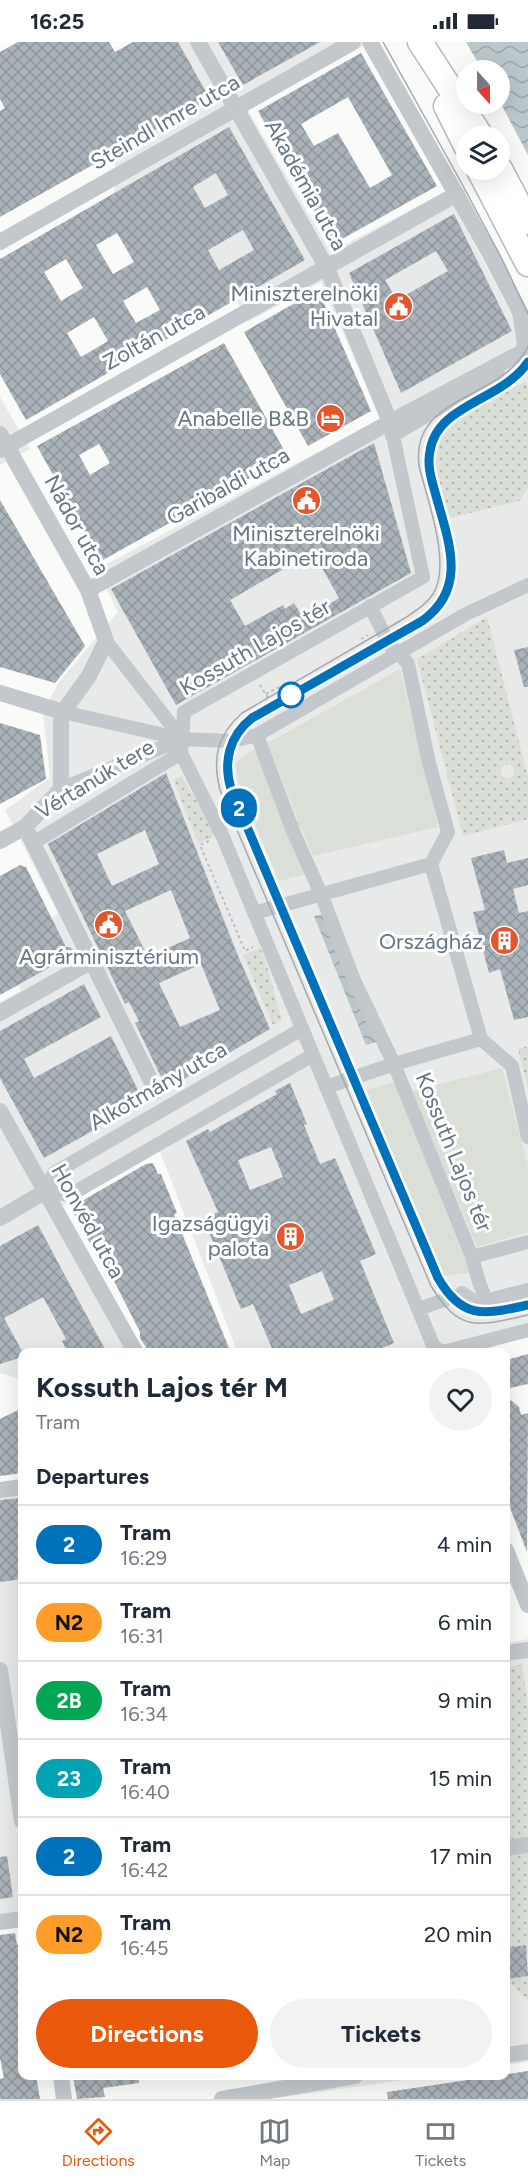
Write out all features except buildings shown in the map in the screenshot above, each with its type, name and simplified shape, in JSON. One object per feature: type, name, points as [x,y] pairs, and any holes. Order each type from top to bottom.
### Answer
[{"type":"main road","points":[[420,42],[474,126]]},
{"type":"main road","points":[[438,71],[443,100],[456,126]]},
{"type":"main road","points":[[484,180],[528,264]]},
{"type":"main road","points":[[506,180],[528,222]]},
{"type":"street","name":"Akadémia utca","points":[[198,42],[327,268],[391,429]]},
{"type":"street","name":"Steindl Imre utca","points":[[0,242],[353,42]]},
{"type":"street","points":[[370,42],[457,194],[520,312],[526,352],[391,429]]},
{"type":"street","name":"Zoltán utca","points":[[2,444],[327,268],[457,194]]},
{"type":"street","name":"Garibaldi utca","points":[[88,590],[391,429]]},
{"type":"street","name":"Kossuth Lajos tér","points":[[181,753],[184,712],[423,577],[391,429]]},
{"type":"street","name":"Nádor utca","points":[[2,444],[88,590],[106,641]]},
{"type":"street","points":[[182,738],[232,741],[257,735],[466,614],[528,585]]},
{"type":"street","points":[[254,912],[431,864],[448,832],[441,793],[408,664],[390,646],[370,606]]},
{"type":"street","points":[[0,693],[63,712],[89,676],[106,641]]},
{"type":"street","name":"Vértanúk tere","points":[[106,641],[182,738]]},
{"type":"street","name":"Vértanúk tere","points":[[61,789],[61,719],[63,712],[182,738]]},
{"type":"street","name":"Kossuth Lajos tér","points":[[257,735],[293,831],[321,894],[354,980],[394,1064],[472,1257],[486,1300]]},
{"type":"street","name":"Vértanúk tere","points":[[0,841],[25,826],[61,789],[182,738]]},
{"type":"street","points":[[181,753],[222,835],[435,1348]]},
{"type":"street","name":"Vértanúk tere","points":[[33,843],[181,753]]},
{"type":"street","points":[[25,826],[164,1109]]},
{"type":"street","points":[[431,864],[468,948],[481,1039],[512,1066],[528,1137]]},
{"type":"street","points":[[0,1013],[92,961]]},
{"type":"street","name":"Alkotmány utca","points":[[0,1218],[45,1191],[54,1173],[302,1029]]},
{"type":"street","name":"Kossuth Lajos tér","points":[[326,1087],[394,1064],[481,1039]]},
{"type":"street","points":[[45,1191],[70,1195],[313,1054]]},
{"type":"street","name":"Honvéd utca","points":[[0,1111],[133,1348]]},
{"type":"street","points":[[162,1142],[168,1156]]},
{"type":"street","name":"Kossuth Lajos tér","points":[[472,1257],[528,1242]]},
{"type":"street","points":[[419,1309],[459,1294],[477,1303],[528,1290]]},
{"type":"street","points":[[462,1348],[528,1330]]},
{"type":"street","points":[[0,1490],[18,1488]]},
{"type":"street","points":[[510,1560],[528,1605]]},
{"type":"street","points":[[510,1652],[528,1650]]},
{"type":"street","points":[[0,1670],[10,1723],[18,1788]]},
{"type":"street","points":[[510,1847],[528,1845]]},
{"type":"street","points":[[0,1922],[18,1920]]},
{"type":"street","points":[[510,2054],[528,2052]]},
{"type":"street","points":[[62,2080],[64,2099]]},
{"type":"street","points":[[222,2099],[332,2080]]},
{"type":"path","points":[[253,672],[281,720]]},
{"type":"path","points":[[266,694],[281,686]]},
{"type":"path","points":[[222,835],[200,845],[245,951]]},
{"type":"shaded area","points":[[168,42],[361,42],[363,46],[248,110],[331,252],[446,191],[521,331],[528,337],[528,1337],[488,1348],[236,1348],[159,1149],[59,1208],[127,1348],[18,1348],[18,1379],[0,1373],[0,1002],[21,991],[0,951],[0,945],[58,914],[5,810],[50,778],[43,712],[59,682],[118,612],[97,569],[380,419],[321,282],[248,322],[236,299],[153,262],[114,193],[115,153],[80,91]]},
{"type":"shaded area","points":[[526,382],[528,388],[528,488],[519,501],[450,518],[435,459],[437,445],[444,432],[468,411]]},
{"type":"shaded area","points":[[0,397],[30,449],[0,465]]},
{"type":"shaded area","points":[[487,617],[528,777],[528,819],[463,836],[417,659]],"holes":[[[509,764],[514,769],[514,775],[508,779],[502,776],[500,770]]]},
{"type":"shaded area","points":[[400,669],[438,827],[313,856],[301,827],[297,829],[294,822],[298,820],[268,743]]},
{"type":"shaded area","points":[[255,749],[306,874],[279,881],[241,791],[235,765]]},
{"type":"shaded area","points":[[182,777],[215,830],[213,837],[198,843],[173,779]]},
{"type":"shaded area","points":[[260,948],[282,1020],[273,1025],[243,955]]},
{"type":"shaded area","points":[[528,1046],[528,1088],[518,1049]]},
{"type":"shaded area","points":[[502,1068],[528,1165],[528,1232],[477,1247],[412,1091]]},
{"type":"shaded area","points":[[394,1082],[470,1273],[444,1276],[366,1090]]},
{"type":"shaded area","points":[[18,1493],[18,1924],[0,1927],[0,1496]]},
{"type":"shaded area","points":[[528,1639],[528,2062],[510,2064],[510,1642]]},
{"type":"shaded area","points":[[522,1665],[528,1708],[528,1957],[526,1945],[510,1947],[510,1666]]},
{"type":"shaded area","points":[[528,1976],[528,2000],[510,1983],[510,1978]]},
{"type":"shaded area","points":[[277,2080],[403,2080],[279,2098]]},
{"type":"water","points":[[466,42],[528,42],[528,155],[506,114],[510,114],[510,60],[476,60]]},
{"type":"water","points":[[324,914],[377,1042],[366,1045],[314,916]]},
{"type":"tram line","points":[[383,42],[502,259],[528,314]]},
{"type":"tram line","points":[[528,346],[516,364],[499,378],[443,411],[429,425],[420,442],[419,466],[439,549],[438,581],[430,598],[405,618],[242,713],[227,730],[217,757],[220,790],[431,1286],[452,1312],[472,1323],[496,1322],[528,1315]]},
{"type":"tram line","name":"2","points":[[528,362],[513,380],[449,418],[434,436],[429,455],[430,472],[450,550],[452,567],[449,585],[439,604],[422,621],[245,723],[230,746],[227,768],[231,789],[443,1287],[454,1300],[474,1312],[484,1314],[528,1305]]},
{"type":"tram line","points":[[517,376],[449,418],[433,438],[429,458],[430,471],[445,526],[451,560],[446,592],[437,607],[422,620],[252,718],[233,741],[228,769],[231,789],[438,1278],[447,1292],[466,1308],[488,1312],[528,1305]]},
{"type":"place","name":"Miniszterelnöki Hivatal","points":[[399,306]]},
{"type":"place","name":"Anabelle B&B","points":[[330,418]]},
{"type":"place","name":"Miniszterelnöki Kabinetiroda","points":[[306,501]]},
{"type":"place","name":"Agrárminisztérium","points":[[109,924]]},
{"type":"place","name":"Országház","points":[[504,941]]},
{"type":"place","name":"Igazságügyi palota","points":[[290,1236]]}]
